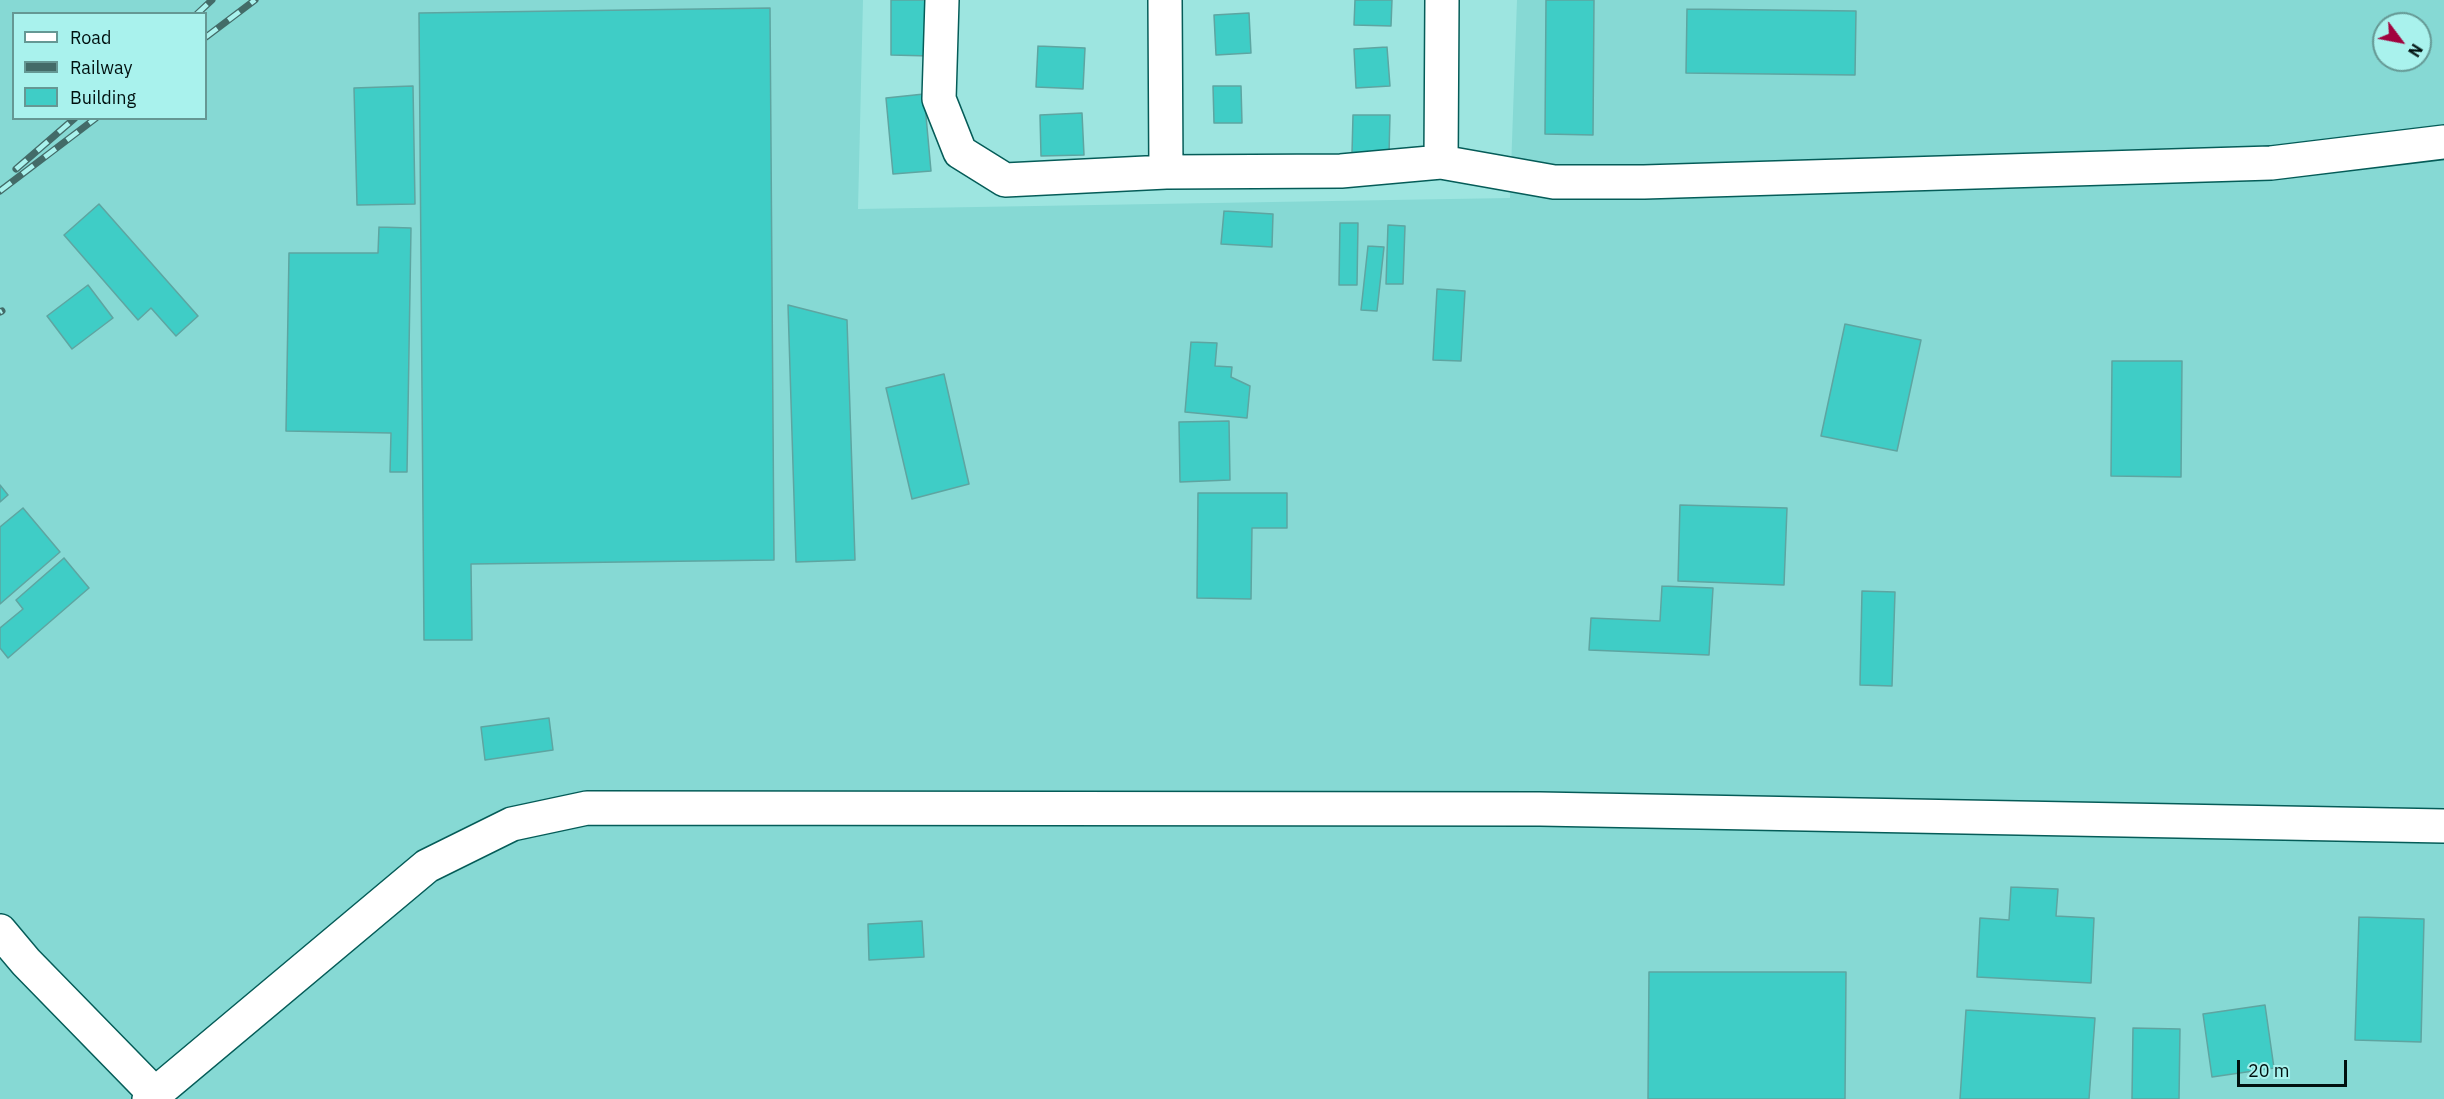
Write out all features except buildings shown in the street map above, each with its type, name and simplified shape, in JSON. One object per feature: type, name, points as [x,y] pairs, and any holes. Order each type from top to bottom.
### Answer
[{"type":"street","points":[[942,0],[939,99],[960,152],[1005,180],[1166,172],[1341,171],[1442,162],[1554,182],[1644,182],[2271,163],[2444,142]]},
{"type":"street","points":[[1164,0],[1166,172]]},
{"type":"street","points":[[1442,0],[1442,162]]},
{"type":"street","points":[[0,931],[26,962],[152,1096],[427,866],[512,824],[587,808],[1540,809],[2444,826]]},
{"type":"shaded area","points":[[0,0],[863,0],[858,209],[1510,198],[1517,0],[2444,0],[2444,1099],[0,1099]]},
{"type":"railway","points":[[199,12],[212,0]]},
{"type":"railway","points":[[207,36],[255,0]]},
{"type":"railway","points":[[16,169],[73,120]]},
{"type":"railway","points":[[0,191],[93,120]]}]
